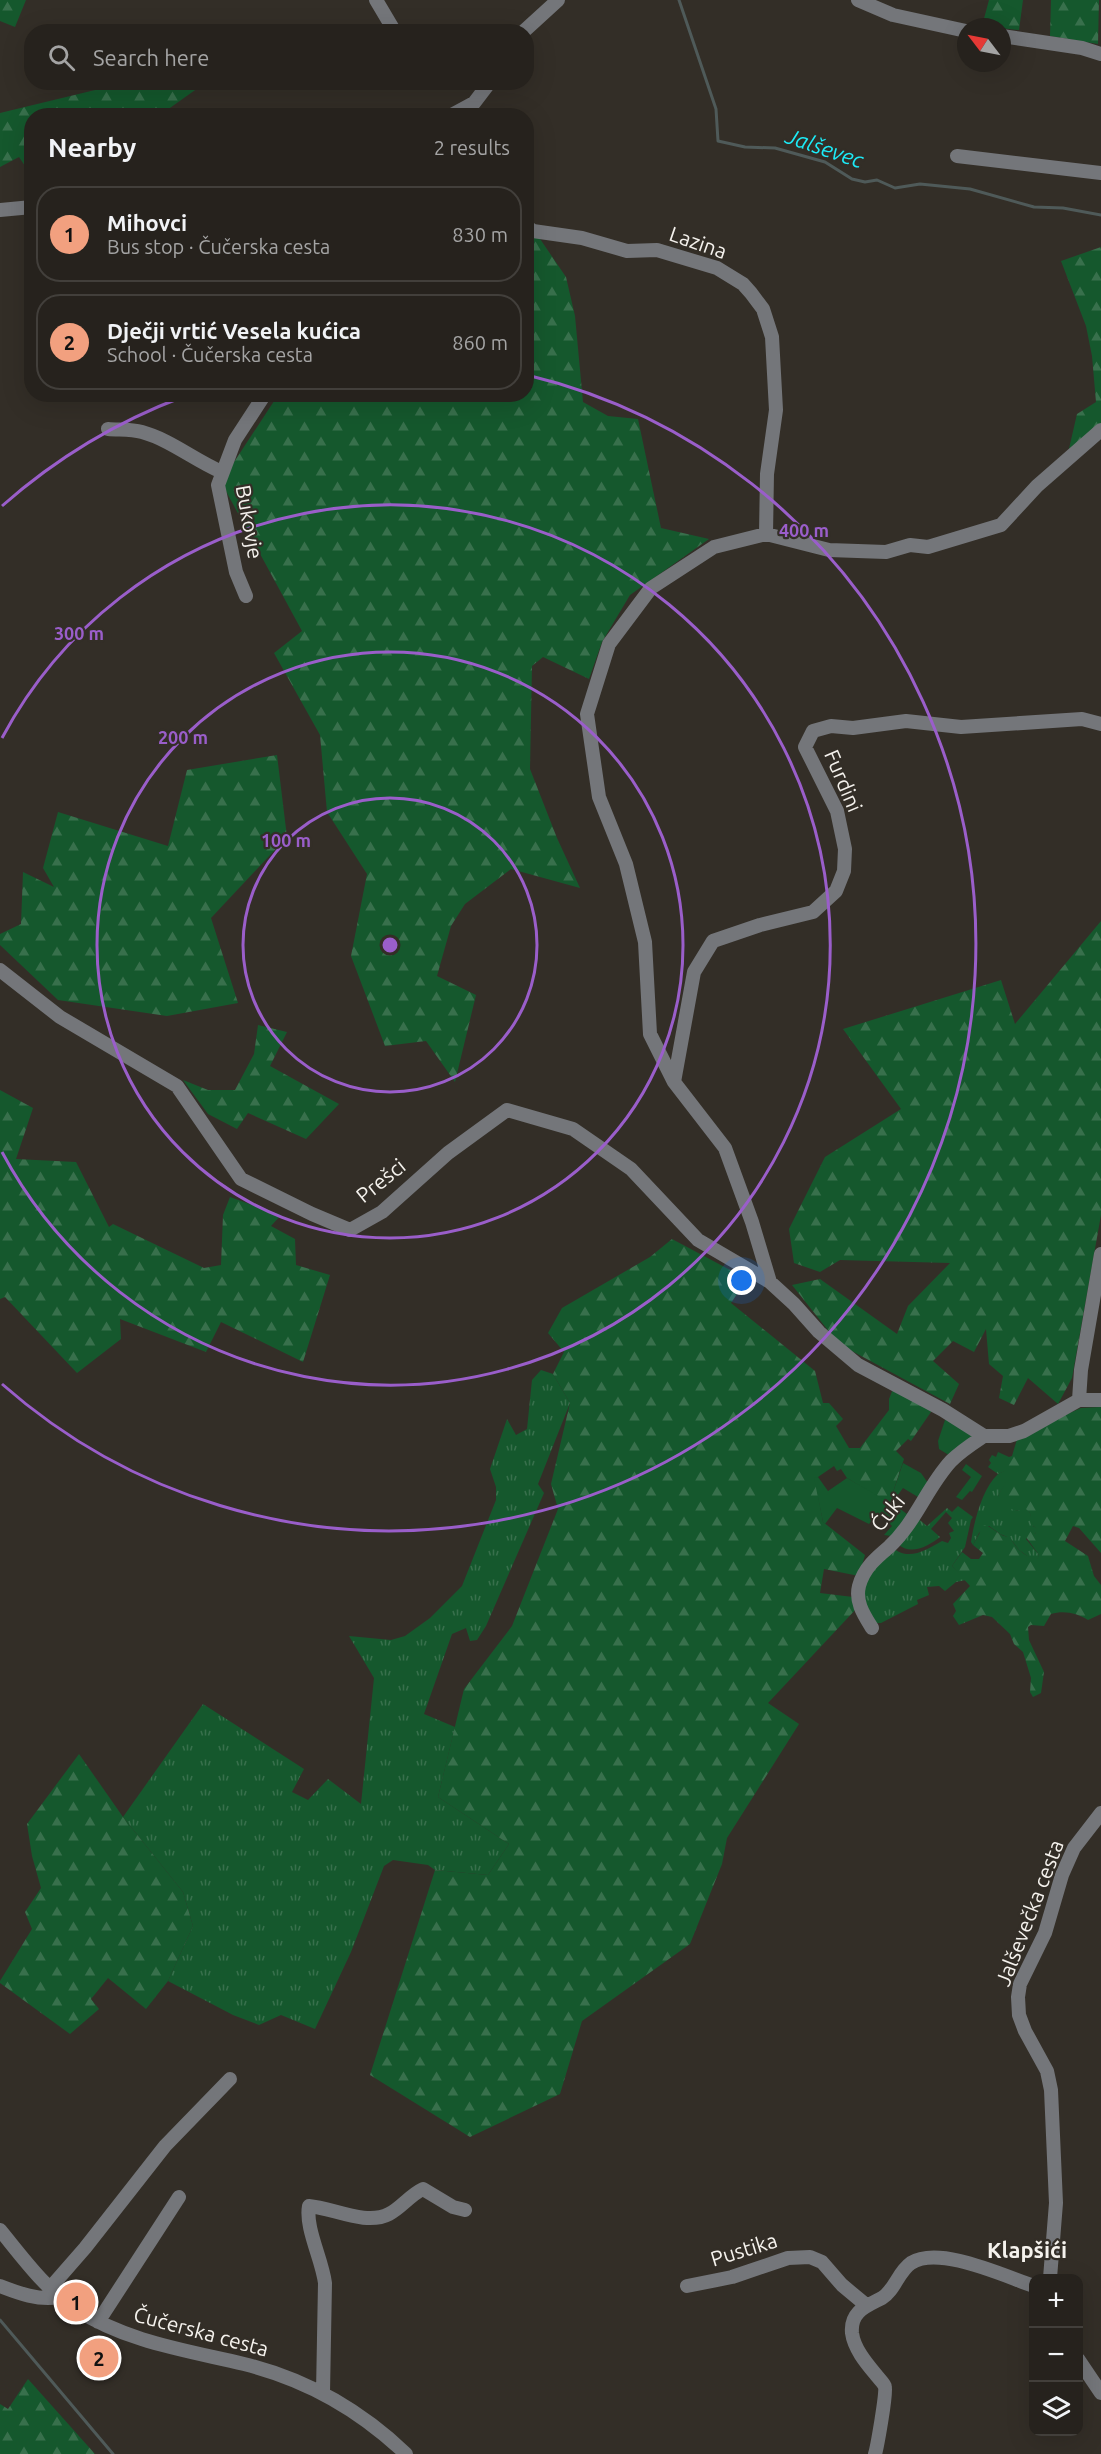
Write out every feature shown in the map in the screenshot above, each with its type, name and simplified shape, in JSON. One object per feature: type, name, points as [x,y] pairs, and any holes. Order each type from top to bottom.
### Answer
[{"type":"street","points":[[376,0],[390,24]]},
{"type":"street","points":[[532,24],[558,0]]},
{"type":"street","points":[[858,0],[893,15],[957,29]]},
{"type":"street","points":[[1011,37],[1082,48],[1101,54]]},
{"type":"street","points":[[477,108],[486,90]]},
{"type":"street","points":[[957,156],[1101,173]]},
{"type":"street","points":[[0,210],[24,208]]},
{"type":"street","name":"Lazina","points":[[534,231],[582,238],[627,251],[657,250],[717,268],[743,284],[751,293],[763,309],[772,337],[776,410],[767,474],[766,534]]},
{"type":"street","name":"Bukovje","points":[[246,596],[236,572],[218,485],[235,440],[260,402]]},
{"type":"street","points":[[108,429],[140,431],[174,444],[204,464],[222,472]]},
{"type":"street","points":[[1101,430],[1037,486],[1001,525],[928,548],[910,545],[886,552],[829,549],[766,534],[714,547],[651,588],[609,644],[587,714],[599,796],[626,864],[645,942],[650,1034],[674,1082],[725,1148],[752,1222],[770,1282],[819,1332],[858,1365],[943,1410],[984,1436],[1009,1436],[1024,1431],[1079,1400],[1101,1400]]},
{"type":"street","name":"Furdini","points":[[674,1082],[694,972],[713,941],[760,925],[813,912],[836,891],[844,871],[844,849],[837,811],[805,747],[813,730],[831,726],[853,728],[906,721],[961,727],[1082,719],[1101,724]]},
{"type":"street","name":"Prešci","points":[[0,970],[60,1017],[177,1086],[241,1179],[340,1226],[350,1230],[382,1212],[448,1153],[507,1110],[573,1129],[631,1168],[698,1240],[770,1282]]},
{"type":"street","points":[[1079,1400],[1081,1370],[1101,1254]]},
{"type":"street","name":"Ćuki","points":[[872,1628],[858,1600],[864,1574],[872,1562],[904,1529],[952,1460],[984,1436]]},
{"type":"street","name":"Jalševečka cesta","points":[[1050,2274],[1056,2203],[1051,2090],[1047,2071],[1019,2015],[1018,1996],[1020,1984],[1045,1933],[1062,1875],[1074,1848],[1101,1813]]},
{"type":"street","points":[[30,2295],[50,2288],[85,2248],[165,2146],[230,2079]]},
{"type":"street","points":[[323,2393],[325,2283],[310,2224],[309,2206],[378,2218],[391,2214],[423,2189],[453,2207],[465,2210]]},
{"type":"street","points":[[99,2322],[179,2196]]},
{"type":"street","name":"Čučerska cesta","points":[[0,2230],[50,2288],[99,2322],[149,2343],[246,2365],[292,2379],[352,2410],[406,2454]]},
{"type":"street","name":"Pustika","points":[[687,2286],[732,2277],[788,2258],[810,2257],[822,2262],[842,2285],[866,2305]]},
{"type":"street","points":[[875,2454],[885,2387],[855,2345],[852,2329],[856,2316],[866,2305],[886,2295],[905,2268],[913,2262],[928,2257],[946,2258],[1029,2284]]},
{"type":"street","points":[[0,2286],[50,2299],[50,2288]]},
{"type":"street","points":[[1083,2366],[1101,2393]]},
{"type":"green space","points":[[0,0],[26,0],[15,27],[0,21]]},
{"type":"green space","points":[[989,0],[1023,0],[1019,30],[1011,29],[1011,18],[984,18]]},
{"type":"green space","points":[[1051,0],[1099,0],[1098,44],[1050,36]]},
{"type":"green space","points":[[95,90],[195,90],[170,108],[24,108],[24,164],[19,157],[0,167],[0,113]]},
{"type":"green space","points":[[536,233],[566,277],[575,316],[583,402],[608,416],[638,419],[661,528],[709,539],[630,595],[602,642],[589,679],[543,657],[532,666],[530,769],[557,838],[580,888],[511,869],[465,904],[451,926],[437,976],[476,995],[455,1082],[426,1041],[385,1046],[351,956],[367,874],[327,812],[320,735],[274,653],[302,631],[221,482],[273,402],[534,402],[534,234]]},
{"type":"green space","points":[[1101,247],[1101,425],[1068,453],[1077,414],[1096,402],[1092,356],[1086,326],[1061,261]]},
{"type":"green space","points":[[277,755],[287,837],[211,918],[238,1003],[167,1016],[58,1000],[0,945],[0,934],[21,924],[23,872],[54,887],[43,868],[58,812],[168,846],[187,770]]},
{"type":"green space","points":[[1101,921],[1101,1215],[1072,1378],[1058,1404],[1028,1378],[1014,1405],[999,1398],[1003,1376],[989,1364],[986,1329],[974,1352],[953,1341],[933,1361],[959,1384],[950,1404],[839,1344],[792,1285],[820,1279],[897,1334],[908,1306],[950,1263],[840,1260],[820,1272],[794,1263],[789,1229],[825,1157],[901,1109],[843,1029],[1001,980],[1015,1024]]},
{"type":"green space","points":[[258,1025],[287,1032],[270,1066],[339,1104],[306,1139],[248,1113],[237,1129],[208,1114],[183,1080],[208,1090],[235,1090],[254,1054]]},
{"type":"green space","points":[[0,1090],[33,1108],[16,1159],[76,1162],[109,1227],[113,1224],[204,1268],[221,1265],[223,1215],[230,1197],[281,1215],[271,1226],[295,1239],[296,1265],[330,1275],[303,1362],[221,1322],[206,1352],[120,1319],[121,1339],[77,1373],[5,1297],[0,1299]]},
{"type":"green space","points":[[672,1239],[747,1279],[731,1303],[815,1371],[823,1403],[829,1403],[843,1419],[836,1426],[849,1448],[860,1448],[889,1410],[889,1399],[893,1389],[933,1409],[911,1441],[908,1439],[896,1451],[904,1459],[891,1498],[886,1502],[847,1478],[841,1469],[837,1471],[834,1466],[815,1479],[823,1522],[865,1555],[859,1576],[824,1569],[820,1593],[853,1597],[857,1608],[768,1703],[799,1724],[727,1838],[722,1864],[690,1944],[582,2021],[560,2094],[470,2137],[370,2075],[435,1870],[488,1875],[509,1844],[438,1797],[464,1689],[512,1626],[558,1509],[551,1484],[570,1403],[553,1374],[564,1352],[548,1333],[562,1308],[650,1257]]},
{"type":"green space","points":[[541,1370],[553,1374],[570,1403],[538,1484],[544,1493],[486,1626],[477,1640],[470,1641],[466,1628],[452,1634],[424,1714],[455,1727],[438,1797],[509,1844],[488,1875],[435,1870],[428,1865],[393,1860],[384,1866],[351,1952],[315,2029],[281,2015],[259,2025],[233,2015],[168,1981],[193,1926],[183,1892],[123,1817],[203,1704],[304,1769],[292,1792],[308,1800],[328,1779],[361,1804],[374,1678],[349,1636],[391,1640],[405,1636],[430,1618],[462,1586],[496,1500],[496,1487],[490,1469],[507,1419],[516,1435],[527,1429],[532,1380]]},
{"type":"green space","points":[[1101,1407],[1101,1553],[1079,1528],[1073,1526],[1065,1541],[1088,1556],[1094,1576],[1101,1585],[1101,1614],[1088,1620],[1061,1612],[1051,1614],[1044,1626],[1031,1625],[1028,1627],[1029,1640],[1044,1672],[1041,1693],[1033,1697],[1030,1692],[1031,1678],[1023,1652],[1014,1644],[1010,1634],[992,1617],[983,1615],[959,1625],[953,1616],[956,1611],[953,1604],[970,1586],[952,1566],[962,1552],[971,1559],[979,1559],[983,1553],[973,1545],[984,1525],[1010,1537],[1021,1552],[1037,1559],[1039,1555],[1023,1533],[1024,1528],[1028,1528],[1035,1534],[1037,1529],[1031,1524],[1030,1513],[1026,1509],[1016,1511],[1002,1505],[998,1496],[1013,1468],[998,1474],[988,1467],[991,1463],[989,1460],[992,1455],[996,1457],[998,1452],[1012,1456],[1018,1436],[1081,1408]]},
{"type":"green space","points":[[946,1417],[977,1435],[952,1457],[939,1449],[938,1441]]},
{"type":"green space","points":[[903,1463],[921,1473],[928,1483],[923,1500],[903,1488],[892,1503],[907,1514],[915,1503],[918,1506],[891,1536],[884,1535],[892,1526],[886,1515],[883,1517],[878,1514],[869,1524],[837,1508],[825,1524],[823,1522],[814,1478],[818,1477],[828,1491],[847,1478],[887,1501],[891,1498]]},
{"type":"green space","points":[[966,1464],[982,1476],[972,1492],[970,1491],[962,1500],[956,1497],[971,1477],[962,1470]]},
{"type":"green space","points":[[1011,1467],[1014,1469],[998,1496],[1016,1511],[1026,1508],[1030,1513],[1033,1526],[1038,1529],[1035,1534],[1031,1533],[1026,1539],[1039,1555],[1037,1560],[1030,1558],[1019,1550],[1010,1538],[989,1526],[979,1533],[973,1545],[971,1542],[987,1488],[998,1474]]},
{"type":"green space","points":[[958,1506],[973,1517],[965,1547],[952,1566],[966,1580],[956,1582],[945,1591],[939,1586],[927,1587],[929,1595],[917,1600],[918,1604],[881,1623],[868,1619],[861,1585],[892,1547],[904,1554],[911,1554],[923,1551],[942,1541],[948,1543],[951,1538],[949,1533],[954,1531],[948,1523],[952,1518],[946,1512],[931,1529],[940,1537],[936,1540],[914,1549],[903,1548],[898,1544],[916,1517],[927,1526],[947,1508],[952,1512]]},
{"type":"green space","points":[[79,1754],[123,1817],[183,1892],[193,1926],[168,1981],[146,2009],[108,1978],[91,1999],[99,2009],[70,2034],[0,1981],[32,1929],[25,1912],[41,1888],[32,1856],[27,1824]]},
{"type":"green space","points":[[28,2379],[95,2454],[0,2454],[0,2404],[8,2409]]},
{"type":"waterway","name":"Jalševec","points":[[679,0],[716,109],[718,141],[745,147],[775,148],[825,162],[852,179],[865,182],[877,180],[895,188],[920,184],[970,189],[1034,207],[1063,208],[1101,215]]},
{"type":"waterway","points":[[0,2320],[113,2454]]},
{"type":"place","name":"Mihovci","points":[[76,2302]]},
{"type":"place","name":"Dječji vrtić Vesela kućica","points":[[99,2358]]},
{"type":"district","name":"Klapšići","points":[[1027,2250]]}]
